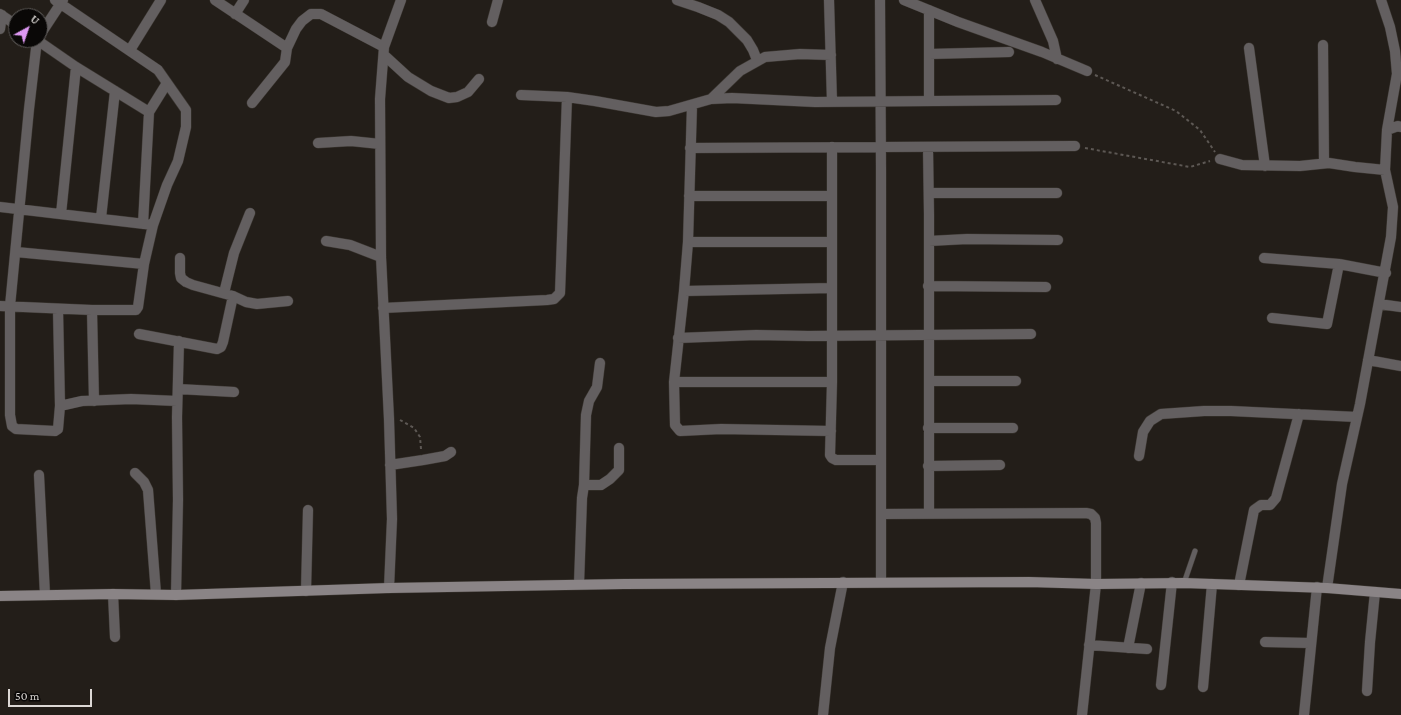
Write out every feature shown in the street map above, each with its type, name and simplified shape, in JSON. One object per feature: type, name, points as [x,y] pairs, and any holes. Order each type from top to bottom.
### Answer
[{"type":"street","points":[[130,50],[161,0]]},
{"type":"street","points":[[215,0],[287,48]]},
{"type":"street","points":[[235,14],[244,0]]},
{"type":"street","points":[[389,588],[392,519],[381,257],[380,99],[384,51],[401,0]]},
{"type":"street","points":[[492,22],[498,0]]},
{"type":"street","points":[[677,0],[690,2],[730,22],[747,40],[757,60]]},
{"type":"street","points":[[829,0],[832,102]]},
{"type":"street","points":[[880,0],[881,582]]},
{"type":"street","points":[[904,0],[1087,71]]},
{"type":"street","points":[[1035,0],[1054,41],[1057,59]]},
{"type":"street","points":[[1304,715],[1310,643],[1386,273],[1391,237],[1393,207],[1386,170],[1387,130],[1397,74],[1395,51],[1390,27],[1381,0]]},
{"type":"street","points":[[48,21],[59,1],[158,70],[186,110],[186,127],[178,161],[148,224]]},
{"type":"street","points":[[929,10],[929,100]]},
{"type":"street","points":[[0,29],[1,14]]},
{"type":"street","points":[[252,103],[285,62],[287,48],[302,21],[311,14],[321,14],[384,51],[408,77],[431,91],[449,98],[457,97],[468,92],[479,79]]},
{"type":"street","points":[[1323,45],[1324,164]]},
{"type":"street","points":[[36,48],[16,252],[5,306],[10,415],[12,426],[16,428],[55,431],[58,429],[60,406],[58,309]]},
{"type":"street","points":[[48,48],[76,67],[149,112]]},
{"type":"street","points":[[1249,48],[1265,166]]},
{"type":"street","points":[[929,54],[1009,52]]},
{"type":"street","points":[[711,100],[740,71],[757,60],[770,56],[831,55]]},
{"type":"street","points":[[61,214],[76,67]]},
{"type":"street","points":[[5,306],[58,309],[136,310],[138,307],[144,264],[148,224],[149,112],[167,83]]},
{"type":"street","points":[[102,218],[115,91]]},
{"type":"street","points":[[521,96],[567,97],[656,112],[669,111],[711,100],[732,98],[832,102],[1056,100]]},
{"type":"street","points":[[383,308],[547,300],[554,299],[558,296],[560,293],[562,266],[567,97]]},
{"type":"street","points":[[692,105],[688,242],[674,382],[675,425],[680,431],[721,429],[832,431]]},
{"type":"street","points":[[1387,130],[1398,126],[1401,127]]},
{"type":"street","points":[[318,143],[351,141],[380,144]]},
{"type":"street","points":[[690,148],[1075,146]]},
{"type":"street","points":[[832,147],[832,431],[830,451],[832,458],[841,460],[881,460]]},
{"type":"street","points":[[928,147],[929,514]]},
{"type":"street","points":[[1220,159],[1242,165],[1300,166],[1324,164],[1386,170]]},
{"type":"street","points":[[929,193],[1057,193]]},
{"type":"street","points":[[689,196],[832,196]]},
{"type":"street","points":[[0,207],[148,224]]},
{"type":"street","points":[[138,334],[217,349],[220,347],[223,342],[234,253],[250,213]]},
{"type":"street","points":[[929,241],[967,239],[1058,240]]},
{"type":"street","points":[[326,241],[350,245],[381,257]]},
{"type":"street","points":[[688,242],[832,242]]},
{"type":"street","points":[[16,252],[144,264]]},
{"type":"street","points":[[180,258],[181,278],[193,285],[229,295],[246,302],[257,304],[288,301]]},
{"type":"street","points":[[1264,258],[1338,264],[1386,273]]},
{"type":"street","points":[[1272,318],[1327,324],[1338,264]]},
{"type":"street","points":[[928,286],[1046,287]]},
{"type":"street","points":[[684,291],[832,288]]},
{"type":"street","points":[[1379,304],[1401,307]]},
{"type":"street","points":[[92,310],[94,401]]},
{"type":"street","points":[[678,338],[756,335],[832,336],[1030,334]]},
{"type":"street","points":[[176,595],[178,500],[177,401],[179,341]]},
{"type":"street","points":[[1368,360],[1401,366]]},
{"type":"street","points":[[579,584],[586,416],[589,401],[597,387],[600,363]]},
{"type":"street","points":[[929,381],[1016,381]]},
{"type":"street","points":[[674,382],[832,382]]},
{"type":"street","points":[[178,389],[234,392]]},
{"type":"street","points":[[60,406],[82,401],[131,398],[177,401]]},
{"type":"street","points":[[1139,456],[1143,432],[1150,421],[1161,414],[1218,411],[1357,417]]},
{"type":"street","points":[[1239,585],[1254,510],[1261,505],[1270,504],[1276,498],[1299,414]]},
{"type":"street","points":[[928,428],[1013,428]]},
{"type":"street","points":[[584,485],[601,485],[619,470],[619,448]]},
{"type":"street","points":[[390,465],[445,456],[451,452]]},
{"type":"street","points":[[928,466],[1000,465]]},
{"type":"street","points":[[135,473],[144,482],[148,490],[156,594]]},
{"type":"street","points":[[39,475],[45,595]]},
{"type":"street","points":[[306,591],[308,510]]},
{"type":"street","points":[[881,514],[1091,514],[1095,518],[1096,523],[1096,584],[1082,715]]},
{"type":"street","points":[[0,596],[113,594],[176,595],[579,584],[843,582],[1029,582],[1096,584],[1172,582],[1322,588],[1401,594]]},
{"type":"street","points":[[823,715],[830,648],[843,582]]},
{"type":"street","points":[[1161,685],[1172,582]]},
{"type":"street","points":[[1128,648],[1141,583]]},
{"type":"street","points":[[1203,686],[1212,584]]},
{"type":"street","points":[[1367,691],[1375,592]]},
{"type":"street","points":[[113,594],[115,637]]},
{"type":"street","points":[[1265,642],[1310,643]]},
{"type":"street","points":[[1090,645],[1147,649]]},
{"type":"lane","points":[[1184,583],[1195,551]]},
{"type":"path","points":[[1075,146],[1190,167],[1220,159],[1200,130],[1176,111],[1087,71]]},
{"type":"path","points":[[388,419],[405,422],[414,428],[420,437],[423,460]]}]
